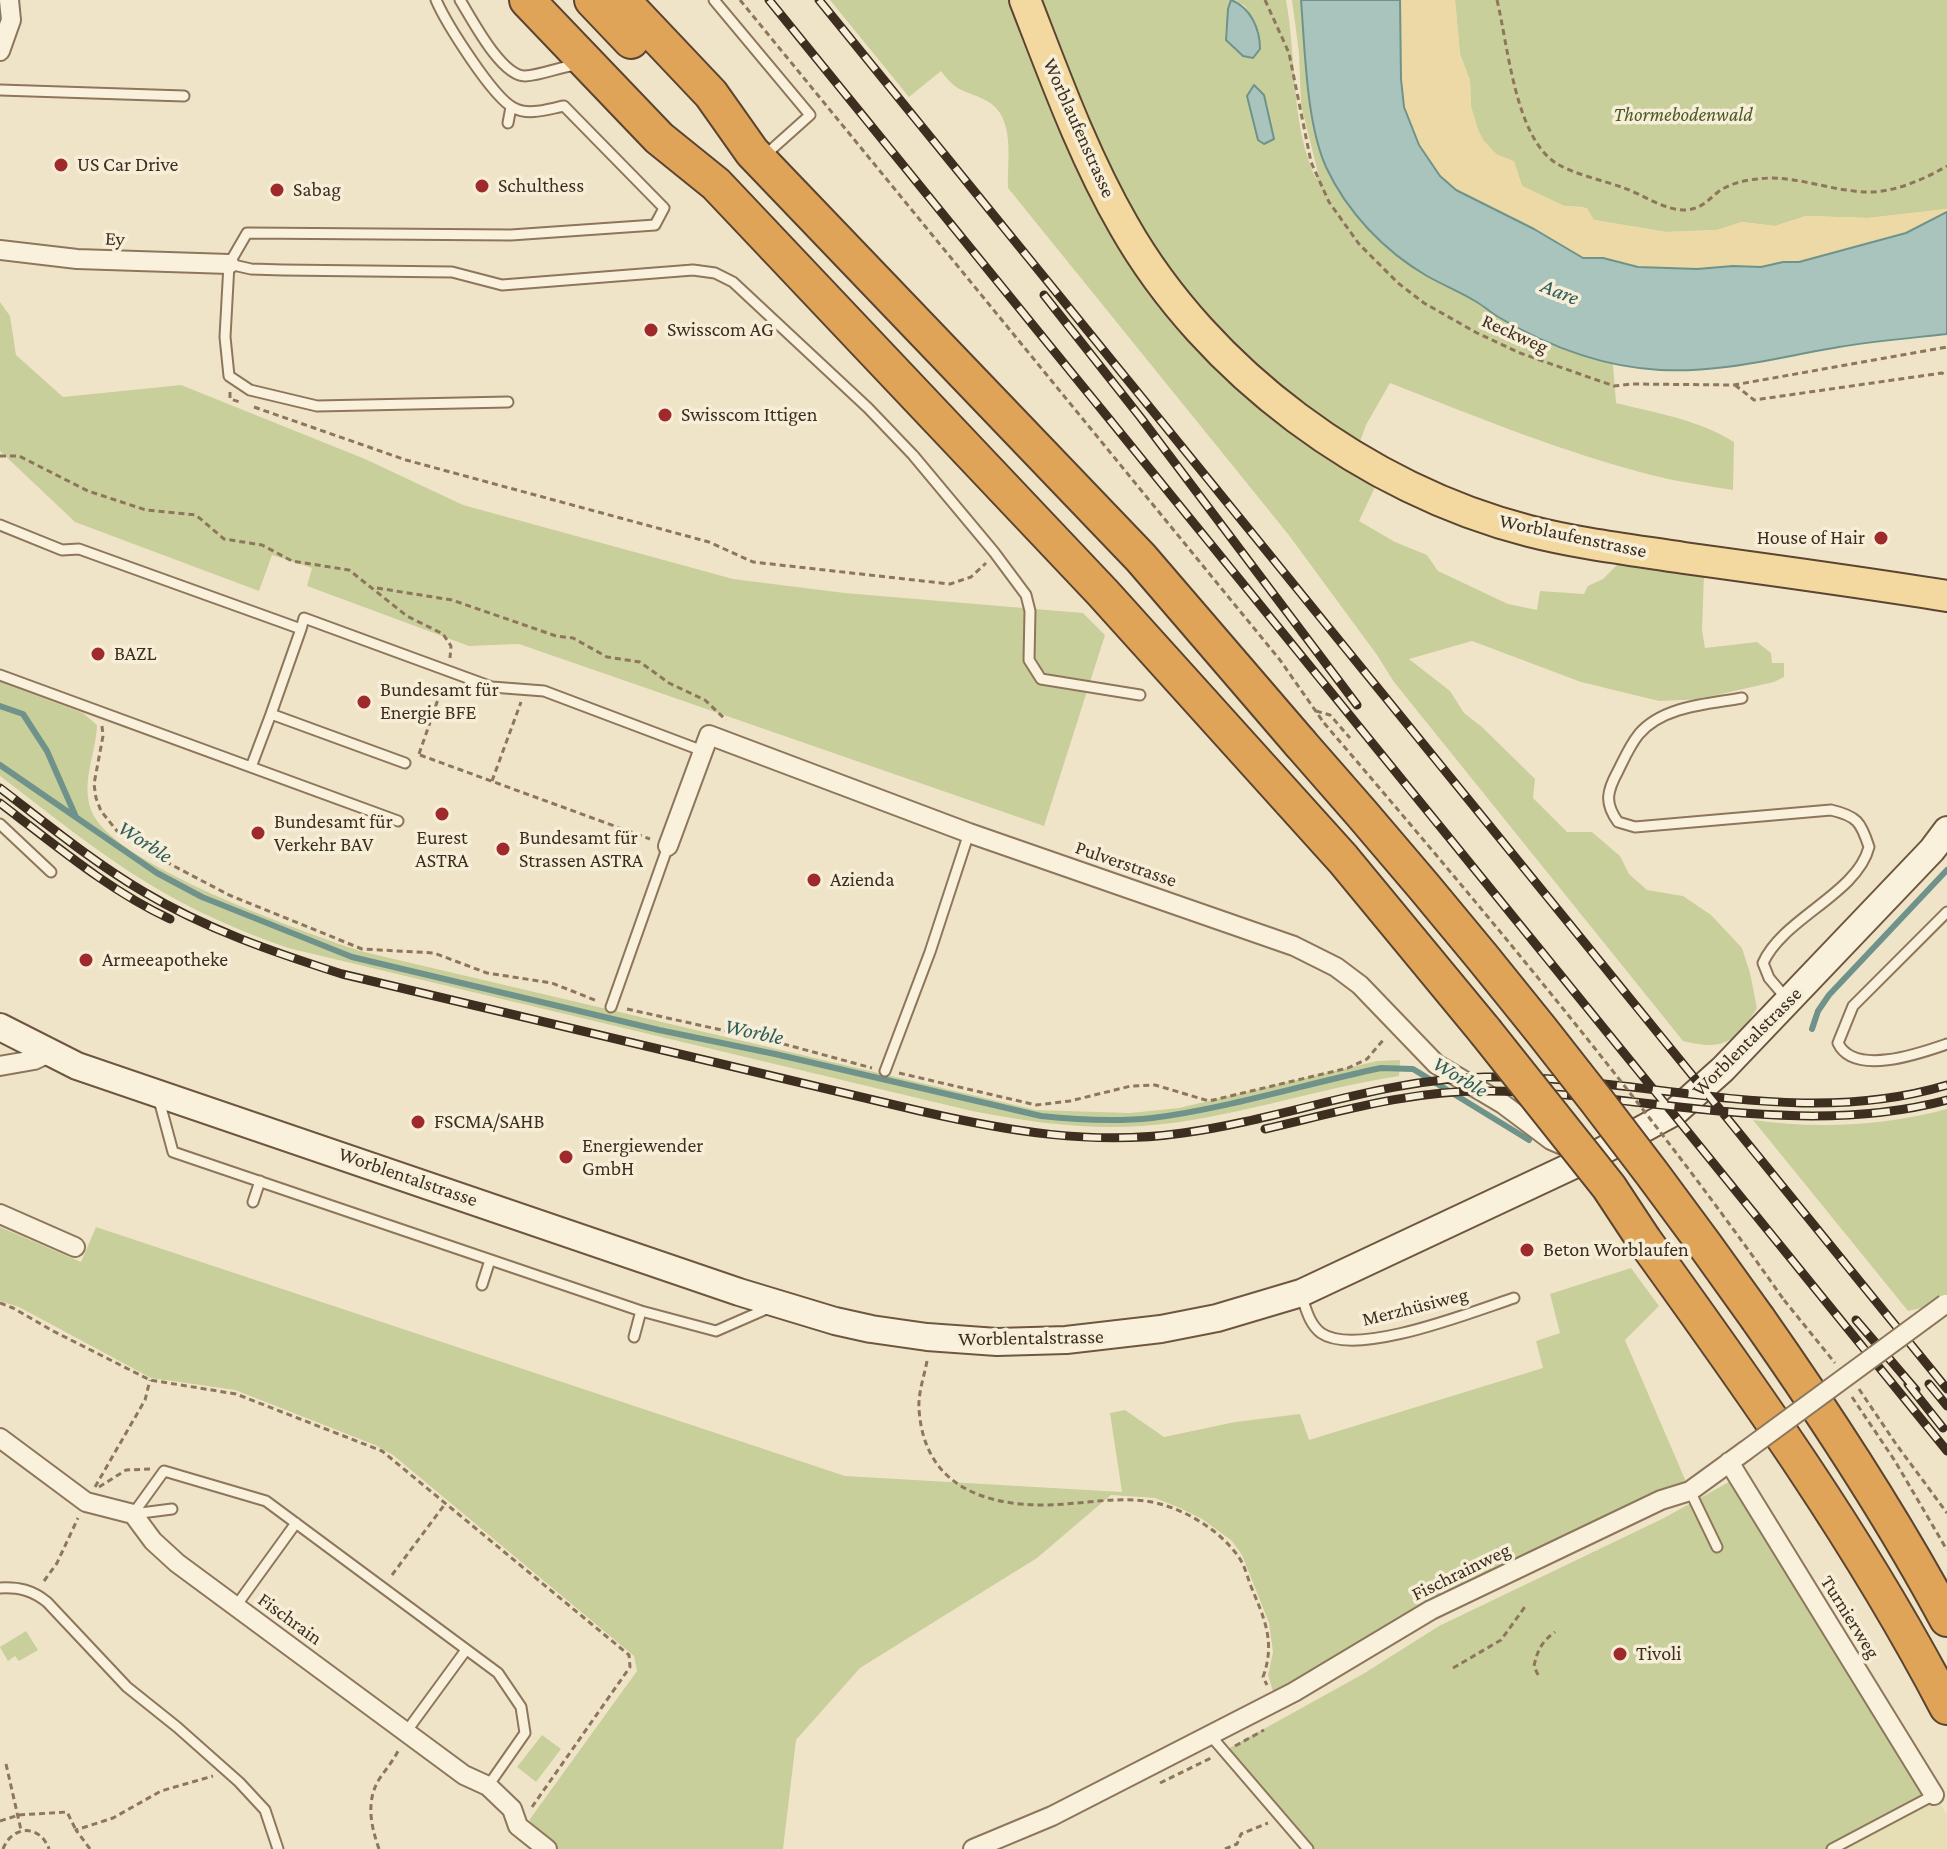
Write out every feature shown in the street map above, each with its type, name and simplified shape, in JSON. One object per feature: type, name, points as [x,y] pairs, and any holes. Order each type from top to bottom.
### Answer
[{"type":"highway","points":[[527,0],[659,138],[716,184],[1103,593],[1343,859],[1609,1187],[1791,1445],[1851,1538],[1947,1707]]},
{"type":"highway","points":[[555,0],[674,125],[716,184]]},
{"type":"highway","points":[[592,0],[696,108],[756,156],[1312,733],[1376,829],[1771,1310],[1850,1455],[1947,1619]]},
{"type":"highway","points":[[622,0],[711,94],[756,156]]},
{"type":"main road","name":"Worblaufenstrasse","points":[[1025,0],[1098,178],[1126,229],[1162,282],[1196,325],[1226,356],[1283,407],[1334,445],[1423,493],[1465,511],[1530,532],[1947,596]]},
{"type":"main road","name":"Worblentalstrasse","points":[[0,1027],[77,1066],[835,1321],[974,1342],[1111,1337],[1217,1318],[1301,1293],[1591,1157],[1676,1111],[1701,1091],[1932,850],[1947,830]]},
{"type":"street","points":[[0,51],[11,20],[9,0]]},
{"type":"street","name":"Ey","points":[[0,250],[77,259],[229,264]]},
{"type":"street","name":"Pulverstrasse","points":[[703,751],[709,735],[969,833],[1294,946],[1336,967],[1360,985],[1436,1064],[1503,1104],[1551,1140],[1591,1157]]},
{"type":"street","points":[[668,846],[703,751]]},
{"type":"street","points":[[0,1066],[34,1060],[49,1053]]},
{"type":"street","points":[[0,1214],[75,1247]]},
{"type":"street","name":"Fischrainweg","points":[[973,1849],[1052,1816],[1276,1701],[1333,1671],[1431,1610],[1661,1500],[1690,1491],[1946,1303]]},
{"type":"street","points":[[0,1438],[86,1502],[133,1514]]},
{"type":"street","name":"Turnierweg","points":[[1729,1462],[1934,1795]]},
{"type":"street","name":"Fischrain","points":[[133,1514],[153,1541],[177,1563],[464,1775],[488,1786],[512,1809],[518,1826],[547,1849]]},
{"type":"lane","points":[[436,0],[485,79],[511,107],[524,112],[564,106],[664,208],[655,225],[511,235],[247,233],[229,264],[225,337],[229,376],[250,390],[317,406],[508,402]]},
{"type":"lane","points":[[460,0],[500,61],[517,75],[527,76],[587,63]]},
{"type":"lane","points":[[714,0],[810,115],[756,156]]},
{"type":"lane","points":[[0,90],[184,96]]},
{"type":"lane","points":[[508,123],[511,107]]},
{"type":"lane","points":[[229,264],[251,269],[452,272],[502,285],[693,270],[715,273],[733,282],[868,408],[913,455],[994,552],[1026,595],[1030,611],[1029,660],[1041,679],[1140,695]]},
{"type":"lane","points":[[0,525],[62,550],[79,549],[301,629]]},
{"type":"lane","points":[[251,767],[304,618],[492,687],[544,691],[703,751]]},
{"type":"lane","points":[[0,675],[398,821]]},
{"type":"lane","points":[[1742,698],[1683,709],[1657,719],[1636,737],[1609,787],[1607,798],[1612,814],[1624,826],[1831,810],[1852,816],[1859,823],[1869,847],[1859,870],[1774,945],[1763,963],[1769,978],[1788,1000]]},
{"type":"lane","points":[[271,714],[405,763]]},
{"type":"lane","points":[[0,824],[51,872]]},
{"type":"lane","points":[[885,1071],[930,952],[969,833]]},
{"type":"lane","points":[[611,1007],[668,846]]},
{"type":"lane","points":[[1947,912],[1853,1006],[1838,1043],[1845,1053],[1869,1061],[1908,1056],[1947,1044]]},
{"type":"lane","points":[[158,1093],[173,1152],[490,1260],[641,1311],[716,1331],[778,1304]]},
{"type":"lane","points":[[253,1202],[260,1181]]},
{"type":"lane","points":[[482,1285],[490,1260]]},
{"type":"lane","name":"Merzhüsiweg","points":[[1301,1293],[1315,1328],[1324,1335],[1341,1340],[1386,1338],[1514,1298]]},
{"type":"lane","points":[[634,1337],[641,1311]]},
{"type":"lane","points":[[133,1514],[164,1471],[266,1501],[498,1673],[521,1707],[525,1733],[488,1786]]},
{"type":"lane","points":[[1690,1491],[1717,1547]]},
{"type":"lane","points":[[133,1514],[172,1509]]},
{"type":"lane","points":[[236,1606],[296,1523]]},
{"type":"lane","points":[[0,1588],[16,1587],[36,1593],[127,1687],[227,1771],[265,1810],[278,1849]]},
{"type":"lane","points":[[406,1732],[466,1650]]},
{"type":"lane","points":[[1210,1735],[1308,1849]]},
{"type":"lane","points":[[1832,1849],[1934,1795]]},
{"type":"path","points":[[740,0],[1271,649],[1316,711],[1330,715],[1350,738]]},
{"type":"path","name":"Reckweg","points":[[1265,0],[1289,53],[1311,162],[1324,193],[1359,244],[1398,283],[1424,303],[1477,333],[1520,353],[1607,385],[1734,385],[1947,347]]},
{"type":"path","points":[[1497,0],[1508,63],[1524,120],[1536,143],[1556,163],[1660,204],[1681,210],[1699,207],[1731,185],[1759,179],[1792,178],[1855,192],[1871,192],[1907,185],[1947,166]]},
{"type":"path","points":[[1734,385],[1754,400],[1942,373],[1947,376]]},
{"type":"path","points":[[229,376],[230,399],[406,460],[709,542],[753,562],[950,584],[971,577],[994,552]]},
{"type":"path","points":[[0,456],[19,456],[88,491],[146,510],[196,515],[224,539],[262,545],[292,561],[349,570],[407,616],[443,634],[451,646],[448,671],[419,754],[405,763]]},
{"type":"path","points":[[374,588],[452,600],[556,636],[573,638],[607,657],[640,662],[669,683],[705,700],[729,723]]},
{"type":"path","points":[[492,781],[525,690]]},
{"type":"path","points":[[97,711],[103,736],[95,771],[96,798],[108,821],[140,848],[229,895],[362,949],[434,953],[487,973],[552,983],[611,1007],[665,1016],[1036,1105],[1070,1101],[1131,1086],[1155,1085],[1209,1101],[1348,1068],[1367,1059],[1397,1023]]},
{"type":"path","points":[[1312,733],[1316,711]]},
{"type":"path","points":[[419,754],[668,846]]},
{"type":"path","points":[[0,1303],[150,1380],[236,1394],[382,1451],[629,1655],[630,1667],[518,1826]]},
{"type":"path","points":[[1771,1310],[1814,1340],[1947,1513]]},
{"type":"path","points":[[927,1337],[927,1363],[919,1409],[931,1454],[945,1475],[962,1489],[1000,1501],[1050,1505],[1124,1499],[1166,1505],[1207,1526],[1225,1541],[1243,1564],[1267,1627],[1270,1651],[1263,1677],[1276,1701]]},
{"type":"path","points":[[1846,1379],[1947,1550]]},
{"type":"path","points":[[36,1593],[57,1563],[86,1502],[145,1400],[150,1380]]},
{"type":"path","points":[[86,1502],[110,1478],[126,1470],[142,1467],[164,1471]]},
{"type":"path","points":[[383,1588],[445,1503]]},
{"type":"path","points":[[1453,1668],[1501,1640],[1527,1604]]},
{"type":"path","points":[[1538,1675],[1534,1666],[1537,1653],[1545,1639],[1555,1632]]},
{"type":"path","points":[[1224,1751],[1271,1726]]},
{"type":"path","points":[[379,1849],[371,1819],[373,1795],[399,1751],[398,1743],[406,1732]]},
{"type":"path","points":[[6,1764],[21,1830]]},
{"type":"path","points":[[76,1830],[113,1818],[161,1791],[227,1771]]},
{"type":"path","points":[[0,1821],[19,1815],[67,1812],[90,1849]]},
{"type":"path","points":[[1225,1849],[1237,1844],[1241,1834],[1280,1818]]},
{"type":"path","points":[[3,1849],[6,1840],[21,1830],[37,1832],[49,1849]]},
{"type":"shaded area","points":[[1934,1795],[1947,1815],[1947,1849],[1828,1849]]},
{"type":"green space","points":[[830,0],[1014,0],[1118,235],[1377,483],[1359,521],[1395,542],[1427,555],[1438,571],[1508,604],[1537,610],[1540,591],[1584,594],[1588,586],[1603,579],[1620,562],[1704,575],[1702,630],[1705,648],[1757,642],[1771,653],[1772,663],[1784,663],[1784,677],[1774,682],[1707,699],[1659,701],[1581,682],[1472,641],[1409,659],[1450,691],[1464,713],[1535,779],[1533,798],[1567,832],[1592,832],[1620,856],[1629,874],[1647,890],[1683,896],[1711,915],[1742,948],[1757,1008],[1735,1036],[1709,1045],[1683,1041],[1394,682],[1288,534],[1008,188],[1008,140],[1002,117],[996,108],[958,88],[941,71],[909,97]]},
{"type":"green space","points":[[1026,0],[1231,0],[1225,33],[1229,44],[1243,56],[1259,32],[1245,6],[1234,0],[1286,0],[1298,113],[1316,179],[1319,177],[1301,105],[1299,53],[1292,0],[1301,0],[1309,93],[1325,165],[1378,239],[1425,275],[1479,303],[1498,318],[1562,347],[1613,364],[1616,403],[1692,423],[1734,442],[1733,490],[1655,476],[1587,457],[1390,383],[1366,425],[1355,456],[1162,281]]},
{"type":"green space","name":"Thormebodenwald","points":[[1455,0],[1947,0],[1947,209],[1868,218],[1806,216],[1775,226],[1742,222],[1717,230],[1666,232],[1594,220],[1583,207],[1564,206],[1522,186],[1514,162],[1496,154],[1483,140],[1471,107],[1470,81],[1460,54]]},
{"type":"green space","points":[[0,302],[10,316],[16,355],[63,397],[181,385],[365,459],[463,505],[733,579],[845,593],[1083,613],[1105,635],[1044,826],[519,644],[469,646],[307,586],[312,568],[272,555],[259,591],[75,522],[0,451]]},
{"type":"green space","points":[[0,682],[83,713],[97,725],[88,778],[91,810],[106,831],[133,852],[212,894],[360,951],[1036,1110],[1130,1113],[1179,1108],[1377,1061],[1400,1060],[1399,1076],[1174,1123],[1120,1127],[1057,1124],[972,1111],[288,948],[217,920],[149,884],[91,846],[0,776]]},
{"type":"green space","points":[[1947,1109],[1947,1302],[1908,1311],[1753,1120],[1851,1124],[1899,1119]]},
{"type":"green space","points":[[0,1227],[81,1262],[96,1227],[845,1476],[1122,1492],[1110,1413],[1125,1410],[1164,1437],[1235,1422],[1300,1414],[1309,1440],[1543,1368],[1536,1341],[1560,1333],[1550,1294],[1631,1268],[1659,1306],[1625,1340],[1690,1491],[1508,1572],[1276,1701],[1268,1675],[1273,1652],[1269,1623],[1242,1555],[1232,1541],[1202,1519],[1155,1498],[1111,1495],[1037,1558],[860,1668],[796,1740],[783,1849],[555,1849],[531,1829],[530,1819],[637,1671],[634,1656],[393,1455],[235,1390],[151,1378],[19,1307],[0,1301]]},
{"type":"green space","name":"Tivoli","points":[[1738,1477],[1934,1795],[1828,1849],[1308,1849],[1224,1751],[1363,1674],[1439,1626],[1664,1518]]},
{"type":"green space","points":[[26,1631],[38,1650],[19,1661],[15,1656],[8,1661],[0,1647]]},
{"type":"green space","points":[[542,1735],[561,1749],[536,1782],[517,1767]]},
{"type":"sand","points":[[1400,0],[1455,0],[1460,54],[1470,81],[1471,107],[1483,140],[1496,154],[1514,161],[1522,186],[1564,206],[1587,208],[1594,220],[1666,232],[1717,230],[1742,222],[1775,226],[1806,216],[1868,218],[1947,209],[1947,212],[1906,233],[1798,262],[1761,267],[1638,267],[1603,258],[1583,258],[1534,229],[1456,190],[1440,176],[1419,145],[1404,107]]},
{"type":"water","points":[[1231,0],[1249,13],[1256,26],[1260,49],[1253,58],[1243,56],[1226,40]]},
{"type":"water","name":"Aare","points":[[1301,0],[1400,0],[1404,107],[1419,145],[1440,176],[1456,190],[1534,229],[1583,258],[1603,258],[1638,267],[1761,267],[1799,262],[1906,233],[1947,212],[1947,334],[1852,345],[1728,367],[1660,370],[1597,360],[1518,328],[1396,255],[1368,229],[1345,200],[1326,167],[1314,129]]},
{"type":"water","points":[[1254,85],[1264,95],[1274,139],[1264,144],[1258,140],[1247,96]]},
{"type":"waterway","points":[[0,706],[23,714],[47,751],[76,817]]},
{"type":"waterway","name":"Worble","points":[[0,765],[157,873],[202,897],[352,957],[1041,1116],[1096,1120],[1152,1118],[1238,1102],[1381,1068],[1413,1069],[1529,1140]]},
{"type":"waterway","name":"Worble","points":[[1812,1029],[1818,1011],[1829,995],[1947,870]]},
{"type":"railway","points":[[769,0],[1947,1451]]},
{"type":"railway","points":[[819,0],[1947,1389]]},
{"type":"railway","points":[[1044,295],[1141,418],[1357,705]]},
{"type":"railway","points":[[0,788],[88,855],[144,892],[240,939],[291,957],[342,974],[985,1125],[1083,1137],[1149,1137],[1221,1127],[1408,1085],[1485,1077],[1543,1078],[1717,1097],[1832,1103],[1890,1098],[1947,1085]]},
{"type":"railway","points":[[0,803],[103,880],[170,919]]},
{"type":"railway","points":[[1265,1129],[1375,1103],[1459,1092],[1544,1093],[1718,1111],[1833,1116],[1890,1111],[1947,1100]]},
{"type":"railway","points":[[1856,1320],[1916,1390]]},
{"type":"railway","points":[[1908,1384],[1943,1428]]},
{"type":"railway","points":[[1929,1384],[1947,1406]]},
{"type":"place","name":"US Car Drive","points":[[61,165]]},
{"type":"place","name":"Schulthess","points":[[482,186]]},
{"type":"place","name":"Sabag","points":[[277,190]]},
{"type":"place","name":"Swisscom AG","points":[[651,330]]},
{"type":"place","name":"Swisscom Ittigen","points":[[665,415]]},
{"type":"place","name":"House of Hair","points":[[1881,538]]},
{"type":"place","name":"BAZL","points":[[98,654]]},
{"type":"place","name":"Bundesamt für Energie BFE","points":[[364,702]]},
{"type":"place","name":"Eurest ASTRA","points":[[442,814]]},
{"type":"place","name":"Bundesamt für Verkehr BAV","points":[[258,833]]},
{"type":"place","name":"Bundesamt für Strassen ASTRA","points":[[503,849]]},
{"type":"place","name":"Azienda","points":[[814,880]]},
{"type":"place","name":"Armeeapotheke","points":[[86,960]]},
{"type":"place","name":"FSCMA/SAHB","points":[[418,1122]]},
{"type":"place","name":"Energiewender GmbH","points":[[566,1157]]},
{"type":"place","name":"Beton Worblaufen","points":[[1527,1250]]},
{"type":"place","name":"Tivoli","points":[[1620,1654]]}]
